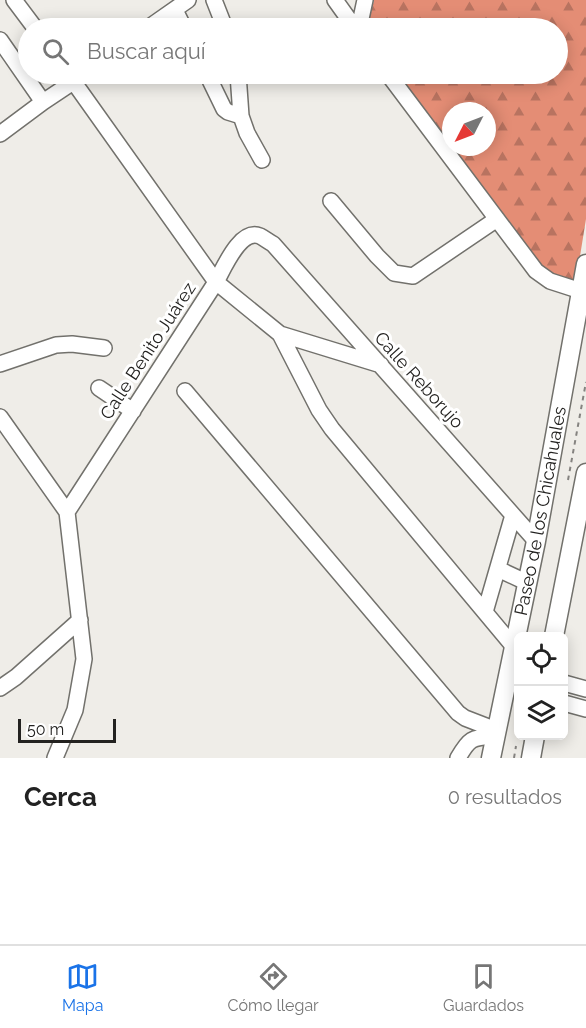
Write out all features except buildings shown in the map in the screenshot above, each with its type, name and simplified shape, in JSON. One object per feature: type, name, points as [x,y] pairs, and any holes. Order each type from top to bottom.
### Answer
[{"type":"main road","name":"Paseo de los Chicahuales","points":[[517,632],[586,264]]},
{"type":"main road","points":[[555,632],[586,473]]},
{"type":"main road","name":"Paseo de los Chicahuales","points":[[491,758],[496,733],[513,679],[514,647]]},
{"type":"main road","points":[[531,758],[534,740]]},
{"type":"street","points":[[14,0],[28,18]]},
{"type":"street","points":[[163,18],[188,0]]},
{"type":"street","points":[[214,0],[221,18]]},
{"type":"street","points":[[335,0],[349,18]]},
{"type":"street","points":[[360,18],[366,0]]},
{"type":"street","points":[[175,10],[179,18]]},
{"type":"street","points":[[0,40],[18,66]]},
{"type":"street","points":[[31,84],[43,102]]},
{"type":"street","points":[[0,134],[66,84]]},
{"type":"street","points":[[81,84],[216,282],[279,334],[381,365]]},
{"type":"street","points":[[212,84],[224,109],[241,116]]},
{"type":"street","points":[[239,84],[241,116],[247,133],[262,160]]},
{"type":"street","points":[[396,84],[536,272],[550,281],[580,291]]},
{"type":"street","points":[[331,201],[376,256],[394,273],[413,276],[497,219]]},
{"type":"street","name":"Calle Benito Juárez","points":[[67,512],[134,411],[237,245],[246,236],[258,235],[273,244]]},
{"type":"street","name":"Calle Reborujo","points":[[273,244],[536,541]]},
{"type":"street","points":[[279,334],[319,410],[332,429],[514,647]]},
{"type":"street","points":[[0,364],[56,345],[104,348]]},
{"type":"street","points":[[99,388],[134,411]]},
{"type":"street","points":[[185,390],[458,713],[496,733]]},
{"type":"street","points":[[0,417],[67,512],[84,659],[75,710],[55,758]]},
{"type":"street","points":[[485,612],[513,515]]},
{"type":"street","points":[[498,569],[528,583]]},
{"type":"street","points":[[0,688],[16,677],[80,620]]},
{"type":"street","points":[[568,684],[586,689]]},
{"type":"street","points":[[568,704],[586,709]]},
{"type":"street","points":[[458,758],[464,747],[475,738],[496,733]]},
{"type":"green space","points":[[374,0],[586,0],[586,219],[576,281],[545,272],[457,156],[496,156],[496,102],[442,102],[442,137],[402,84],[568,84],[568,18],[370,18]]}]
